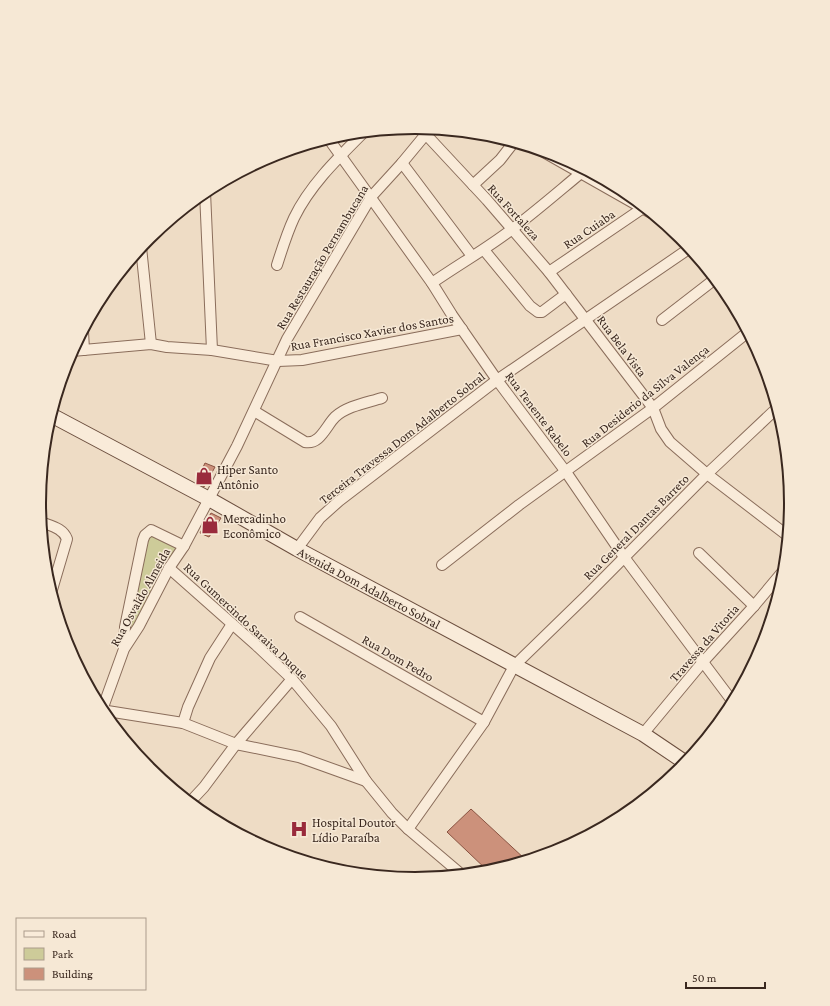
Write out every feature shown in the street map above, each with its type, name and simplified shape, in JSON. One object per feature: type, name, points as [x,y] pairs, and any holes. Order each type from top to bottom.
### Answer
[{"type":"main road","name":"Avenida Dom Adalberto Sobral","points":[[56,418],[209,499],[297,549],[514,666],[643,734],[680,759]]},
{"type":"street","name":"Rua Restauração Pernambucana","points":[[254,411],[287,339],[371,197],[402,164],[420,134]]},
{"type":"street","name":"Rua Fortaleza","points":[[425,134],[513,229],[585,318]]},
{"type":"street","points":[[277,265],[285,241],[306,197],[340,155],[357,139]]},
{"type":"street","name":"Rua Tenente Rabelo","points":[[332,144],[432,284],[497,380],[566,472],[624,557],[702,663],[729,697]]},
{"type":"street","points":[[473,185],[500,160],[510,147]]},
{"type":"street","points":[[402,164],[472,256]]},
{"type":"street","points":[[432,284],[513,229],[581,173]]},
{"type":"street","points":[[205,199],[212,350]]},
{"type":"street","name":"Rua Cuiaba","points":[[549,272],[644,213]]},
{"type":"street","points":[[484,250],[530,306],[538,312],[542,312],[566,294]]},
{"type":"street","name":"Terceira Travessa Dom Adalberto Sobral","points":[[297,549],[320,518],[339,501],[497,380],[585,318],[685,252]]},
{"type":"street","points":[[142,256],[151,344]]},
{"type":"street","points":[[662,320],[711,282]]},
{"type":"street","name":"Rua Bela Vista","points":[[585,318],[653,408],[661,430],[670,442],[707,474],[783,532]]},
{"type":"street","name":"Rua Francisco Xavier dos Santos","points":[[79,350],[151,344],[167,347],[212,350],[278,361],[302,360],[462,329]]},
{"type":"street","name":"Rua Desiderio da Silva Valença","points":[[442,565],[519,505],[653,408],[744,335]]},
{"type":"street","points":[[83,342],[84,350]]},
{"type":"street","points":[[254,411],[305,442],[313,443],[340,412],[382,398]]},
{"type":"street","name":"Rua Osvaldo Almeida","points":[[105,703],[124,649],[139,626],[169,568],[184,546],[254,411]]},
{"type":"street","name":"Rua General Dantas Barreto","points":[[408,829],[484,722],[514,666],[707,474],[772,412]]},
{"type":"street","points":[[47,524],[60,530],[65,534],[67,539],[55,581]]},
{"type":"street","points":[[124,649],[125,627],[145,535],[151,530],[184,546]]},
{"type":"street","points":[[700,553],[754,606]]},
{"type":"street","name":"Rua Gumercindo Saraiva Duque","points":[[169,568],[292,679],[331,726],[366,781],[408,829],[456,870]]},
{"type":"street","name":"Travessa da Vitoria","points":[[643,734],[702,663],[776,580]]},
{"type":"street","name":"Rua Dom Pedro","points":[[300,617],[484,722]]},
{"type":"street","points":[[183,723],[188,707],[210,658],[232,624]]},
{"type":"street","points":[[193,798],[204,787],[236,744],[292,679]]},
{"type":"street","points":[[110,711],[183,723],[236,744],[299,757],[366,781]]},
{"type":"green space","points":[[147,533],[184,546],[124,649]]},
{"type":"building","name":"Hiper Santo Antônio","points":[[205,463],[215,467],[204,487],[196,482]]},
{"type":"building","name":"Mercadinho Econômico","points":[[211,513],[221,518],[209,537],[200,533]]},
{"type":"building","points":[[471,809],[521,856],[482,866],[447,832]]},
{"type":"place","name":"Hiper Santo Antônio","points":[[204,476]]},
{"type":"place","name":"Mercadinho Econômico","points":[[210,525]]},
{"type":"place","name":"Hospital Doutor Lídio Paraíba","points":[[299,829]]}]
